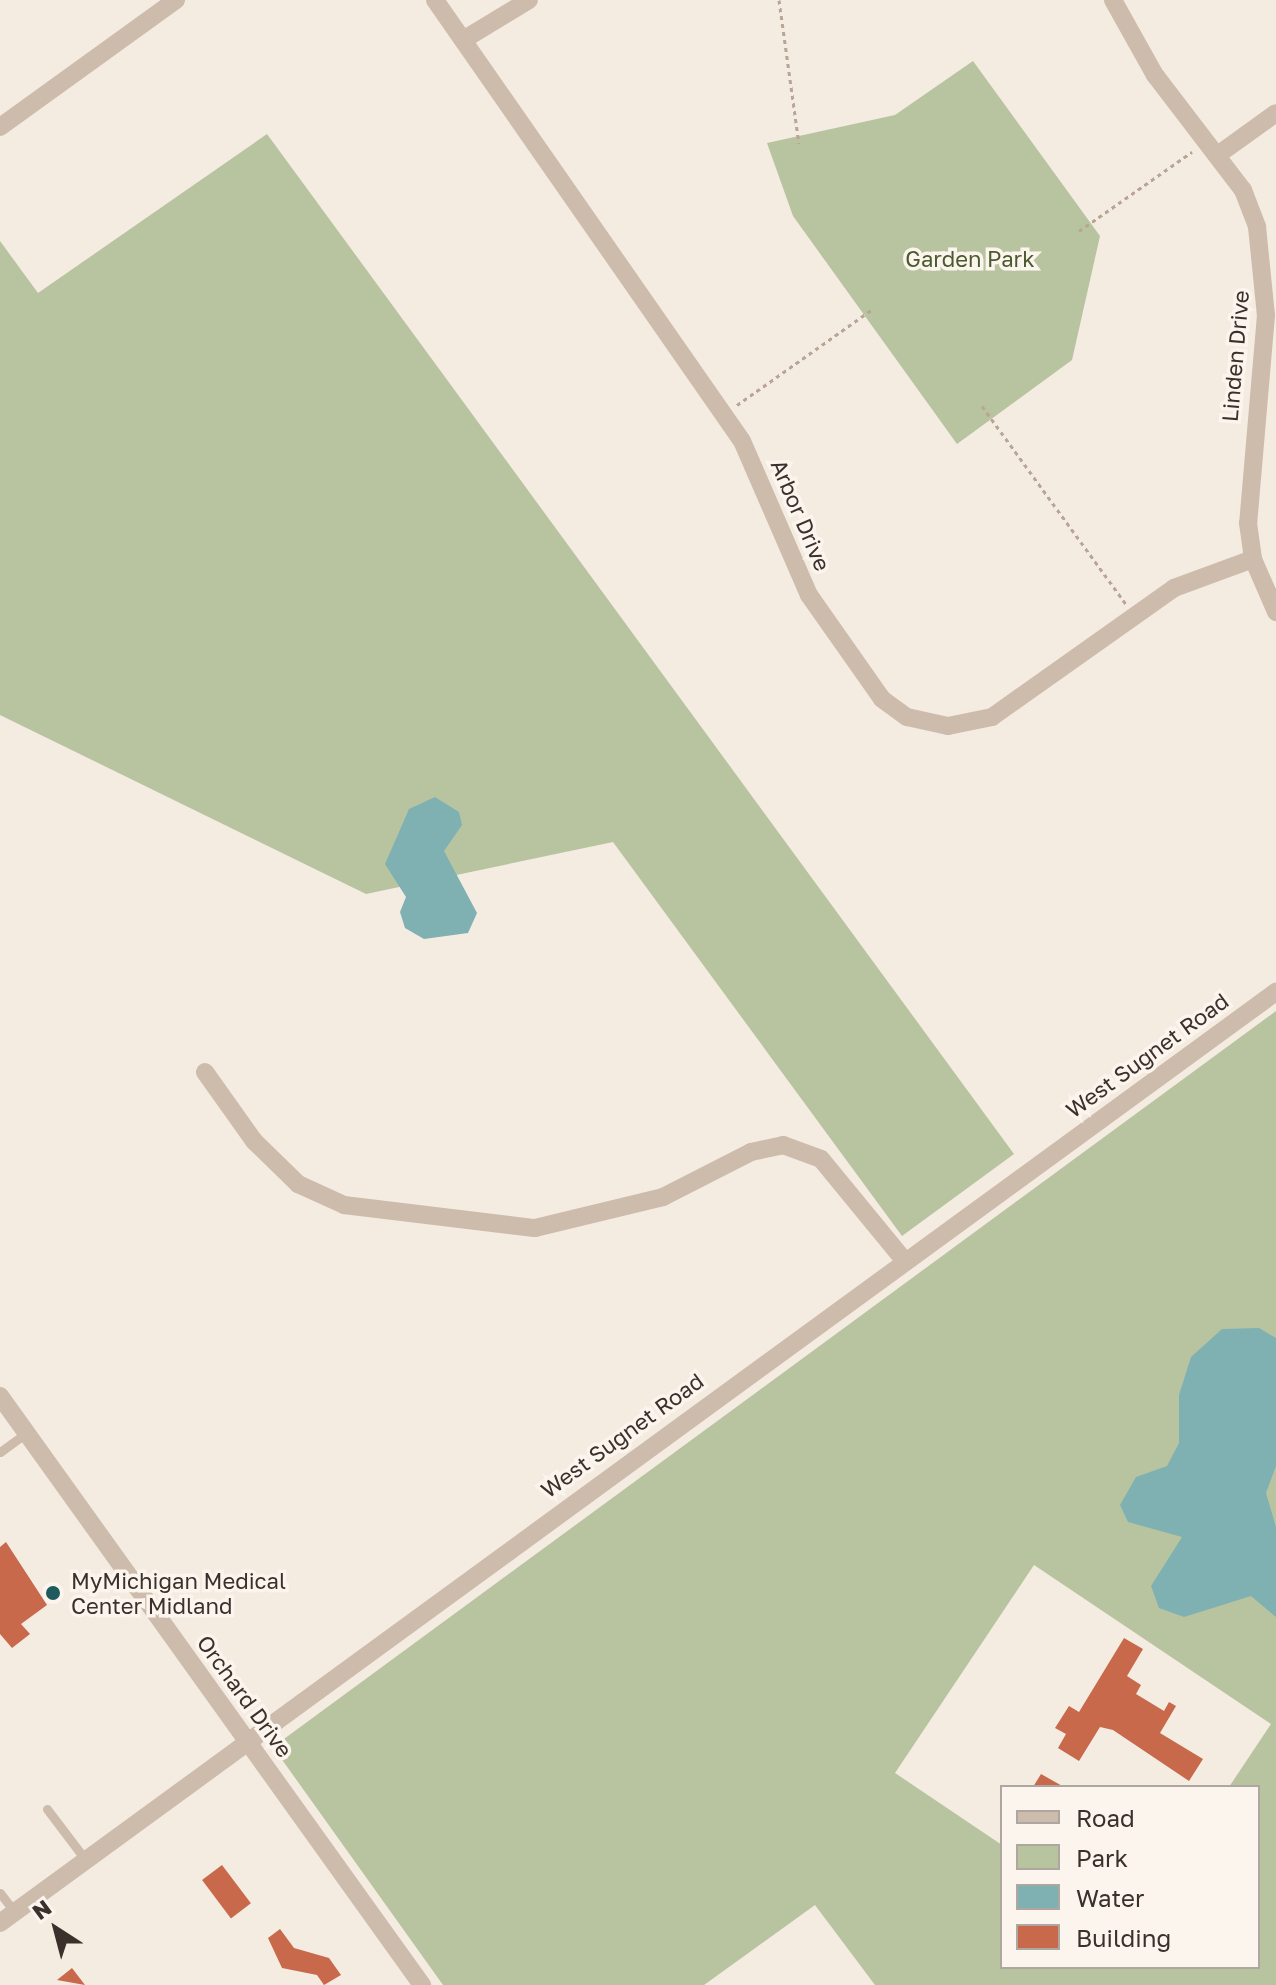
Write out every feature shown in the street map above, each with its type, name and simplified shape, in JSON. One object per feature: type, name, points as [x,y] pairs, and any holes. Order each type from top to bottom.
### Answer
[{"type":"street","points":[[0,127],[176,0]]},
{"type":"street","name":"Arbor Drive","points":[[435,0],[725,415],[809,595],[882,699],[907,717],[948,726],[992,717],[1174,588],[1253,559]]},
{"type":"street","points":[[463,40],[529,0]]},
{"type":"street","name":"Linden Drive","points":[[1113,0],[1155,75],[1213,146],[1243,190],[1265,269],[1250,460],[1253,559],[1276,612]]},
{"type":"street","points":[[1213,146],[1276,113]]},
{"type":"street","name":"West Sugnet Road","points":[[7,1917],[903,1259],[1276,992]]},
{"type":"street","points":[[205,1072],[265,1152],[298,1184],[344,1205],[535,1228],[663,1197],[751,1152],[783,1145],[821,1159],[903,1259]]},
{"type":"street","name":"Orchard Drive","points":[[0,1396],[422,1985]]},
{"type":"lane","points":[[0,1452],[26,1433]]},
{"type":"lane","points":[[47,1809],[85,1859]]},
{"type":"lane","points":[[0,1893],[7,1917]]},
{"type":"path","points":[[779,0],[799,144]]},
{"type":"path","points":[[1079,231],[1213,146]]},
{"type":"path","points":[[725,415],[871,310]]},
{"type":"path","points":[[982,406],[1135,617]]},
{"type":"green space","name":"Garden Park","points":[[973,61],[1100,236],[1072,360],[957,444],[793,216],[767,143],[895,115]]},
{"type":"green space","points":[[267,134],[1014,1154],[902,1236],[613,842],[366,894],[0,715],[0,241],[38,293]]},
{"type":"green space","points":[[1276,1011],[1276,1985],[875,1985],[815,1905],[704,1985],[443,1985],[273,1747]],"holes":[[[1034,1565],[1271,1724],[1230,1785],[1260,1785],[1260,1969],[1000,1969],[1000,1844],[895,1773]]]},
{"type":"water","points":[[435,797],[459,812],[462,825],[444,851],[477,913],[468,933],[424,939],[405,928],[400,912],[406,897],[385,864],[409,809]]},
{"type":"water","points":[[1259,1328],[1276,1338],[1276,1466],[1266,1493],[1276,1527],[1276,1617],[1251,1596],[1184,1617],[1159,1608],[1151,1586],[1182,1537],[1128,1522],[1120,1505],[1136,1477],[1167,1466],[1179,1443],[1179,1395],[1191,1357],[1222,1329]]},
{"type":"building","points":[[6,1542],[47,1605],[21,1624],[30,1634],[12,1648],[0,1634],[0,1547]]},
{"type":"building","points":[[1124,1638],[1143,1649],[1127,1676],[1141,1685],[1136,1694],[1164,1711],[1169,1702],[1176,1706],[1160,1733],[1203,1759],[1189,1781],[1113,1730],[1100,1727],[1079,1761],[1058,1748],[1066,1734],[1055,1728],[1069,1706],[1079,1712]]},
{"type":"building","points":[[1041,1774],[1060,1785],[1034,1785]]},
{"type":"building","points":[[222,1865],[251,1903],[231,1918],[202,1880]]},
{"type":"building","points":[[280,1929],[294,1948],[329,1958],[341,1975],[324,1985],[317,1975],[282,1968],[268,1938]]},
{"type":"building","points":[[72,1968],[85,1985],[57,1980]]},
{"type":"place","name":"MyMichigan Medical Center Midland","points":[[53,1593]]}]
